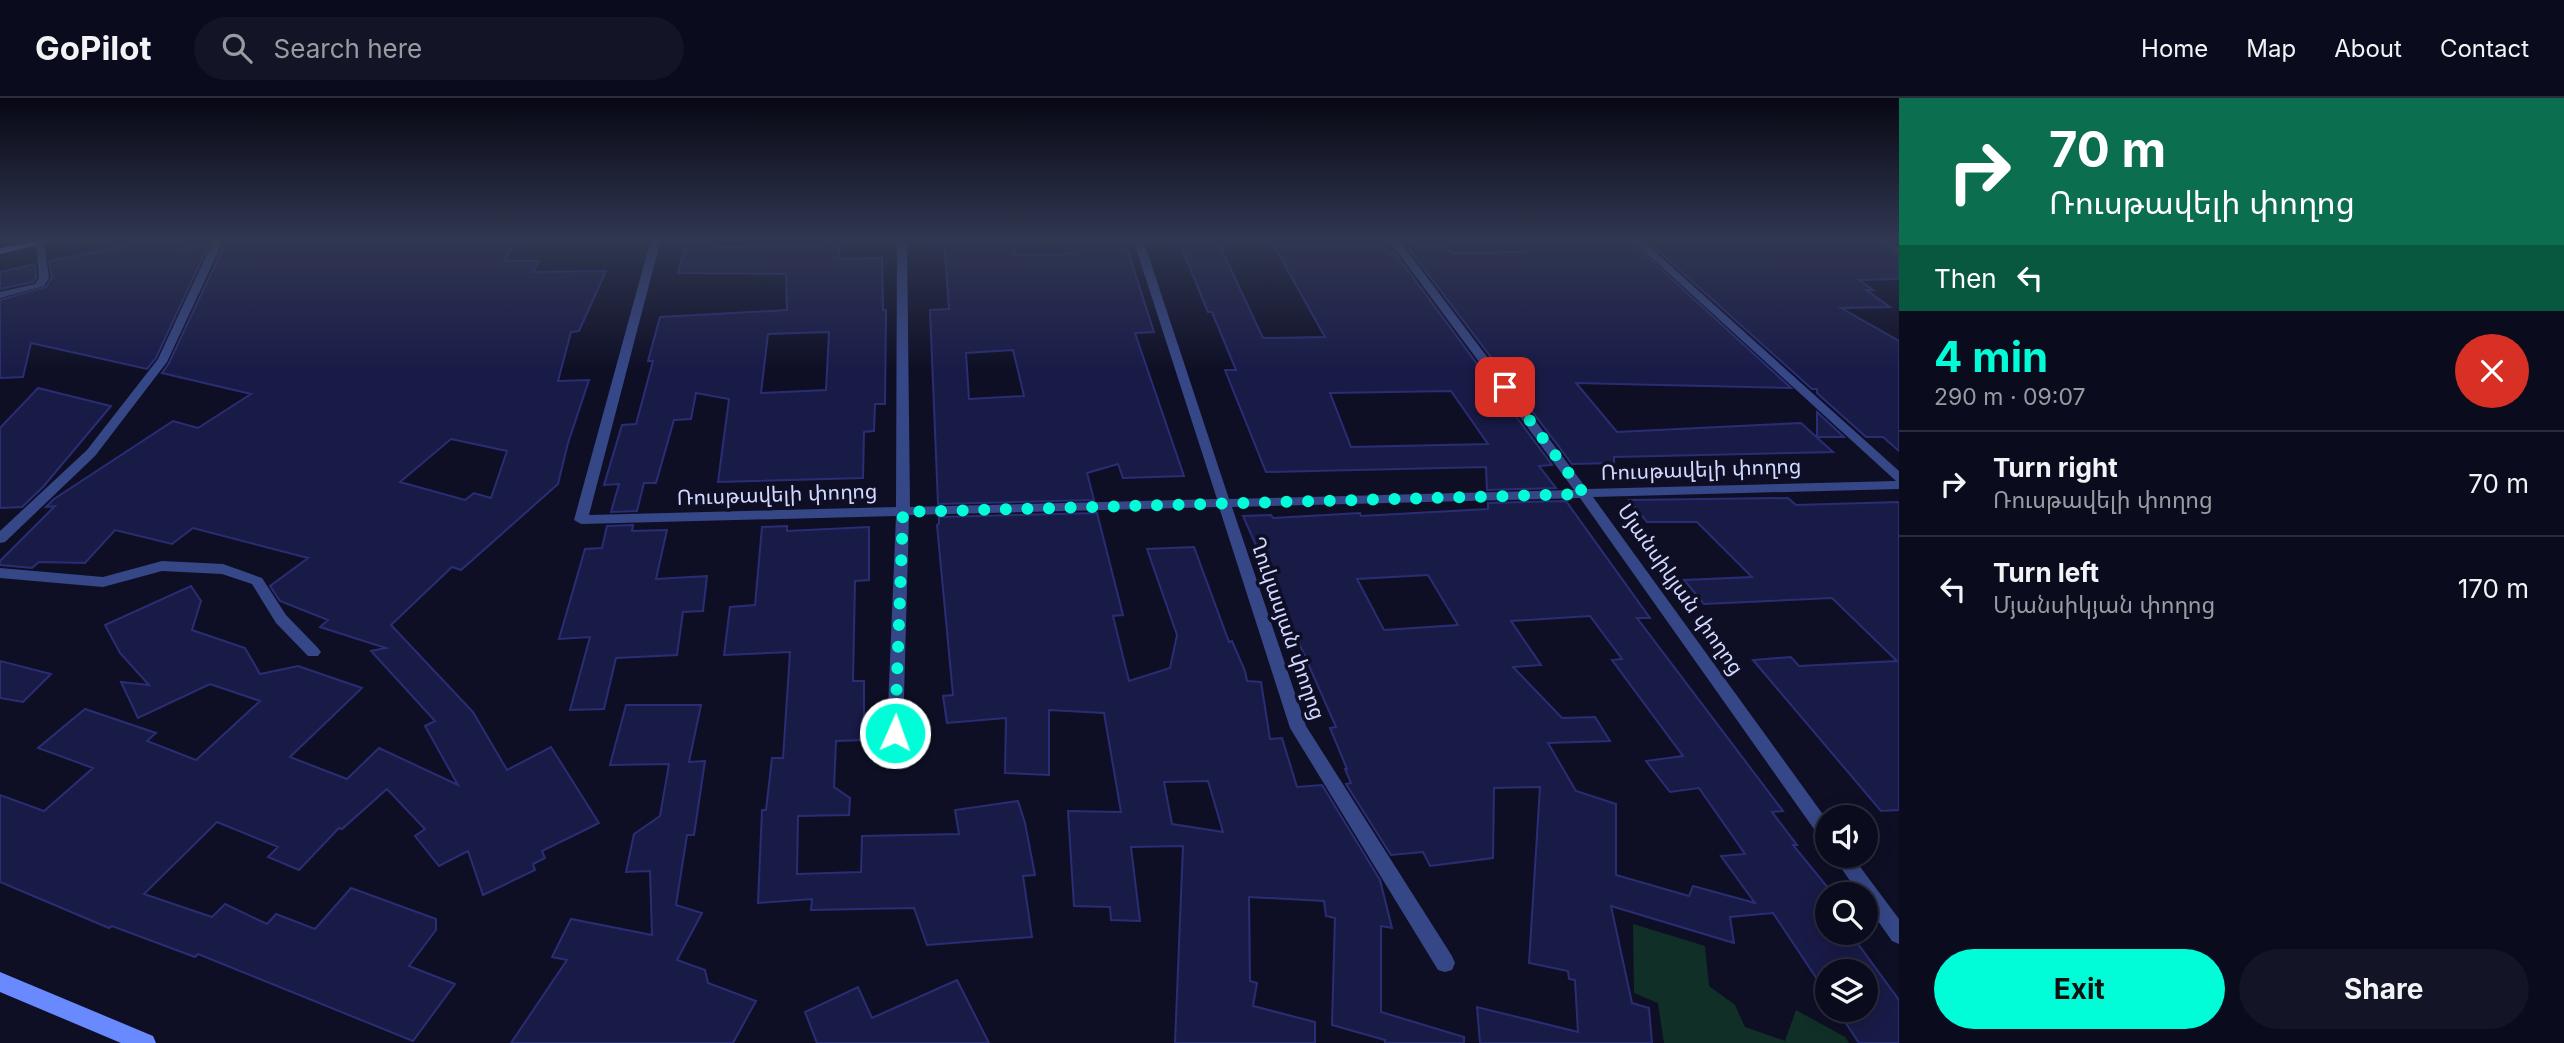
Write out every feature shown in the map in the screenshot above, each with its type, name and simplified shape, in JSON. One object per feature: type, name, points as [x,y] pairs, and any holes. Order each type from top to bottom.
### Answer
[{"type":"main road","points":[[0,982],[146,1043]]},
{"type":"street","points":[[0,295],[39,286],[41,283]]},
{"type":"street","points":[[0,539],[91,453],[163,360],[199,283]]},
{"type":"street","name":"Ռուսթավելի փողոց","points":[[644,283],[581,520],[1899,485]]},
{"type":"street","points":[[895,733],[903,512],[902,283]]},
{"type":"street","name":"Ղուկասյան փողոց","points":[[1152,283],[1298,728],[1445,963]]},
{"type":"street","name":"Մյանսիկյան փողոց","points":[[1426,283],[1584,494],[1815,817]]},
{"type":"street","points":[[1685,283],[1899,478]]},
{"type":"street","points":[[0,573],[103,582],[162,566],[223,569],[257,582],[281,619],[313,652]]},
{"type":"street","points":[[1851,868],[1899,935]]},
{"type":"green space","points":[[1633,924],[1705,946],[1709,986],[1735,1005],[1745,1027],[1785,1041],[1796,1010],[1845,1037],[1849,1043],[1664,1043],[1658,1003],[1634,993]]},
{"type":"building","points":[[0,283],[28,283],[0,289]]},
{"type":"building","points":[[49,283],[191,283],[156,358],[147,369],[31,343],[23,377],[0,378],[0,300],[46,287]]},
{"type":"building","points":[[207,283],[601,283],[579,331],[571,332],[558,381],[589,380],[568,443],[558,484],[461,570],[452,567],[391,625],[473,712],[507,770],[551,747],[599,823],[542,851],[545,858],[533,864],[535,870],[483,895],[468,851],[439,866],[415,836],[425,829],[387,789],[342,829],[339,828],[299,870],[268,857],[278,847],[217,822],[144,894],[212,917],[225,904],[267,924],[276,914],[315,929],[351,888],[436,919],[436,930],[409,966],[455,984],[413,1041],[198,954],[195,957],[112,926],[109,928],[0,882],[0,795],[44,811],[93,768],[38,748],[85,709],[156,733],[147,741],[196,760],[260,701],[210,684],[138,718],[121,682],[149,685],[120,653],[105,625],[191,586],[201,601],[192,630],[245,648],[260,674],[298,666],[362,688],[290,757],[347,779],[379,748],[458,785],[425,726],[435,721],[371,651],[386,648],[320,627],[328,620],[280,601],[270,586],[308,558],[193,528],[172,544],[115,530],[85,563],[39,562],[32,568],[0,565],[0,561],[55,506],[46,507],[54,499],[173,421],[198,428],[251,394],[162,373]],"holes":[[[451,439],[507,451],[491,498],[474,493],[465,500],[400,482]]]},
{"type":"building","points":[[786,283],[882,283],[883,310],[886,310],[885,404],[875,404],[874,431],[864,432],[863,478],[718,482],[729,399],[696,393],[691,419],[674,420],[656,483],[644,483],[637,511],[611,512],[619,484],[604,485],[622,425],[636,424],[653,361],[648,361],[660,317],[787,310]],"holes":[[[829,332],[826,390],[761,393],[768,334]]]},
{"type":"building","points":[[947,283],[1138,283],[1154,332],[1135,333],[1184,476],[1123,478],[1118,464],[1087,473],[1094,500],[938,504],[930,310],[949,309]],"holes":[[[1013,350],[1024,396],[969,399],[966,353]]]},
{"type":"building","points":[[1196,283],[1237,283],[1263,338],[1325,337],[1295,283],[1417,283],[1552,465],[1539,466],[1556,488],[1487,490],[1486,467],[1266,472],[1225,370],[1236,370],[1212,312],[1208,312]],"holes":[[[1451,391],[1488,444],[1351,447],[1330,393]]]},
{"type":"building","points":[[1435,283],[1676,283],[1791,388],[1576,383],[1617,432],[1801,423],[1833,452],[1614,457],[1614,463],[1572,464]]},
{"type":"building","points":[[1694,283],[1863,283],[1873,290],[1866,290],[1890,307],[1841,308],[1899,341],[1899,451],[1883,437],[1866,437],[1817,393],[1817,389],[1812,389]]},
{"type":"building","points":[[38,388],[111,406],[43,487],[22,507],[0,508],[0,428]]},
{"type":"building","points":[[1817,412],[1844,437],[1817,437]]},
{"type":"building","points":[[1788,498],[1796,505],[1899,502],[1899,810],[1881,811],[1753,660],[1791,657],[1799,666],[1897,661],[1832,598],[1704,604],[1684,580],[1752,577],[1697,522],[1647,522],[1629,500]]},
{"type":"building","points":[[1566,501],[1650,618],[1637,618],[1783,811],[1772,812],[1797,845],[1793,845],[1823,882],[1815,882],[1815,945],[1859,945],[1869,959],[1815,959],[1815,976],[1773,913],[1730,917],[1734,943],[1611,906],[1632,1003],[1649,1008],[1652,1043],[1480,1043],[1477,1007],[1578,1032],[1575,980],[1569,979],[1568,971],[1529,963],[1540,787],[1494,788],[1493,858],[1430,866],[1423,852],[1391,855],[1346,784],[1351,783],[1330,728],[1336,727],[1243,516],[1271,515],[1273,518],[1360,513],[1361,516],[1488,509],[1488,503]],"holes":[[[1428,575],[1458,625],[1384,630],[1357,579]],[[1590,616],[1622,659],[1612,660],[1683,756],[1646,761],[1670,792],[1699,788],[1745,854],[1721,856],[1755,903],[1693,886],[1689,896],[1616,875],[1616,804],[1576,791],[1548,743],[1610,741],[1595,717],[1562,718],[1513,667],[1541,665],[1511,621]]]},
{"type":"building","points":[[1097,513],[1123,615],[1113,616],[1129,681],[1170,668],[1177,635],[1147,549],[1194,547],[1229,642],[1232,641],[1247,681],[1261,682],[1270,739],[1282,738],[1297,787],[1322,785],[1380,880],[1392,928],[1381,926],[1381,1012],[1464,1037],[1464,1043],[1385,1043],[1385,1040],[1332,1025],[1335,918],[1326,916],[1324,901],[1249,897],[1250,981],[1257,983],[1253,1006],[1315,1022],[1315,1043],[1175,1043],[1183,846],[1131,847],[1140,921],[1111,920],[1110,907],[1074,906],[1068,811],[1121,812],[1104,713],[1049,710],[1049,775],[1005,773],[1006,718],[947,723],[943,696],[953,695],[937,525],[939,517]],"holes":[[[1208,781],[1223,832],[1172,824],[1164,782]]]},
{"type":"building","points":[[633,525],[632,531],[667,530],[656,579],[707,576],[703,611],[683,612],[677,655],[616,658],[604,709],[570,710],[590,637],[559,639],[585,549],[602,548],[607,526]]},
{"type":"building","points":[[787,526],[787,531],[869,527],[869,580],[855,581],[853,681],[864,681],[864,740],[836,741],[834,787],[850,798],[849,815],[798,816],[797,874],[861,872],[862,836],[959,834],[955,810],[1018,801],[1035,875],[1023,876],[1032,937],[927,945],[914,908],[811,910],[812,899],[758,903],[762,810],[766,810],[772,758],[783,758],[790,652],[724,655],[730,607],[755,605],[762,527]]},
{"type":"building","points":[[0,661],[51,674],[23,702],[0,698]]},
{"type":"building","points":[[626,705],[701,705],[689,762],[705,761],[694,835],[687,835],[676,905],[702,913],[677,960],[705,970],[708,983],[756,1001],[733,1043],[511,1043],[567,960],[552,957],[571,919],[652,935],[650,871],[626,872],[634,834],[660,816],[669,764],[610,765]]},
{"type":"building","points":[[1878,971],[1899,1000],[1899,1043],[1859,1043],[1845,1022],[1878,1022]]},
{"type":"building","points":[[957,980],[989,1043],[817,1043],[805,1012],[858,987],[872,1018]]},
{"type":"route","points":[[895,733],[903,512],[1584,494],[1505,387]]}]
